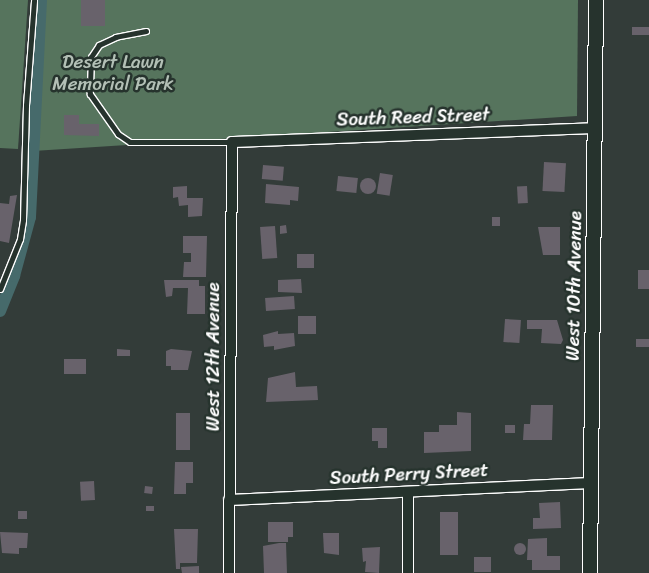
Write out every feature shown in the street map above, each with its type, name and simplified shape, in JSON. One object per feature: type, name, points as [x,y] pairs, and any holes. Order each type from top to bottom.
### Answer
[{"type":"main road","name":"West 10th Avenue","points":[[590,573],[596,0]]},
{"type":"street","name":"South Reed Street","points":[[232,142],[595,128]]},
{"type":"street","name":"West 12th Avenue","points":[[229,573],[232,142]]},
{"type":"street","name":"South Perry Street","points":[[229,500],[591,483]]},
{"type":"street","points":[[408,492],[408,573]]},
{"type":"lane","points":[[0,289],[20,239],[23,220],[26,105],[34,0]]},
{"type":"lane","points":[[146,31],[107,41],[99,45],[91,57],[90,94],[118,134],[130,142],[232,142]]},
{"type":"green space","points":[[0,0],[28,0],[18,149],[0,148]]},
{"type":"green space","name":"Desert Lawn Memorial Park","points":[[45,0],[578,0],[577,116],[33,151]]},
{"type":"building","points":[[81,0],[105,0],[105,26],[81,26]]},
{"type":"building","points":[[632,27],[649,27],[649,35],[632,35]]},
{"type":"building","points":[[64,115],[79,115],[79,124],[99,124],[99,136],[64,135]]},
{"type":"building","points":[[544,162],[566,163],[564,192],[542,191]]},
{"type":"building","points":[[263,165],[284,167],[283,181],[262,179]]},
{"type":"building","points":[[380,173],[393,175],[390,196],[377,194]]},
{"type":"building","points":[[338,176],[358,178],[356,193],[336,191]]},
{"type":"building","points":[[368,178],[376,186],[368,194],[360,186]]},
{"type":"building","points":[[266,184],[299,187],[298,201],[290,200],[290,205],[265,203]]},
{"type":"building","points":[[187,186],[187,198],[203,198],[202,216],[188,217],[188,205],[179,206],[178,197],[173,198],[173,187]]},
{"type":"building","points":[[527,186],[528,203],[518,204],[517,187]]},
{"type":"building","points":[[17,195],[9,243],[0,241],[0,203],[9,204],[10,196]]},
{"type":"building","points":[[492,217],[500,217],[500,226],[492,226]]},
{"type":"building","points":[[286,225],[287,233],[280,234],[280,226]]},
{"type":"building","points":[[275,226],[277,258],[262,259],[260,227]]},
{"type":"building","points":[[538,227],[560,227],[560,255],[543,255]]},
{"type":"building","points":[[183,236],[207,236],[206,277],[183,277],[184,262],[191,262],[191,253],[183,253]]},
{"type":"building","points":[[297,254],[314,254],[314,268],[297,268]]},
{"type":"building","points":[[638,270],[649,270],[649,289],[638,289]]},
{"type":"building","points":[[301,279],[302,293],[278,292],[278,280]]},
{"type":"building","points":[[164,280],[199,280],[199,286],[205,286],[205,314],[187,314],[188,288],[173,288],[172,296],[166,297]]},
{"type":"building","points":[[294,296],[295,309],[266,311],[265,298]]},
{"type":"building","points":[[298,316],[316,316],[316,334],[298,334]]},
{"type":"building","points":[[505,319],[521,320],[519,343],[503,342]]},
{"type":"building","points":[[527,320],[557,320],[563,340],[561,344],[541,343],[542,329],[527,329]]},
{"type":"building","points":[[278,331],[278,334],[294,333],[295,346],[274,350],[274,346],[264,347],[263,335]]},
{"type":"building","points":[[636,339],[649,339],[649,347],[636,347]]},
{"type":"building","points":[[117,349],[130,350],[130,356],[117,356]]},
{"type":"building","points":[[171,349],[192,351],[188,370],[171,370],[171,366],[166,366],[166,351]]},
{"type":"building","points":[[64,359],[86,359],[86,374],[64,374]]},
{"type":"building","points":[[295,372],[296,387],[317,386],[318,400],[266,402],[268,378]]},
{"type":"building","points":[[531,405],[553,405],[552,440],[523,440],[524,424],[530,424]]},
{"type":"building","points":[[457,412],[471,413],[471,451],[424,453],[424,432],[439,432],[439,425],[457,425]]},
{"type":"building","points":[[176,413],[190,413],[190,450],[176,450]]},
{"type":"building","points":[[505,425],[515,425],[515,433],[505,433]]},
{"type":"building","points":[[372,428],[387,428],[387,448],[378,448],[378,441],[372,441]]},
{"type":"building","points":[[175,462],[193,462],[193,483],[186,483],[186,494],[174,494]]},
{"type":"building","points":[[94,481],[95,500],[81,501],[80,482]]},
{"type":"building","points":[[145,486],[153,487],[152,494],[144,493]]},
{"type":"building","points":[[560,502],[561,528],[533,529],[533,518],[540,518],[539,503]]},
{"type":"building","points":[[146,506],[154,506],[154,511],[146,511]]},
{"type":"building","points":[[18,511],[27,511],[27,519],[18,519]]},
{"type":"building","points":[[440,512],[458,512],[458,555],[440,555]]},
{"type":"building","points":[[268,522],[293,522],[293,537],[288,537],[288,542],[268,542]]},
{"type":"building","points":[[174,529],[198,529],[197,563],[180,563],[180,569],[176,569]]},
{"type":"building","points":[[0,532],[28,533],[27,548],[19,548],[19,554],[2,553]]},
{"type":"building","points":[[323,533],[339,533],[339,555],[324,553]]},
{"type":"building","points":[[547,538],[547,556],[560,556],[560,570],[532,570],[532,560],[527,560],[528,539]]},
{"type":"building","points":[[286,543],[287,573],[264,573],[263,546]]},
{"type":"building","points":[[520,543],[526,549],[520,555],[514,549]]},
{"type":"building","points":[[380,547],[379,573],[365,572],[366,561],[363,562],[362,548]]},
{"type":"building","points":[[474,557],[491,557],[491,572],[474,572]]},
{"type":"building","points":[[199,566],[199,573],[182,573],[181,567]]},
{"type":"waterway","points":[[0,311],[14,276],[30,217],[41,0]]}]
